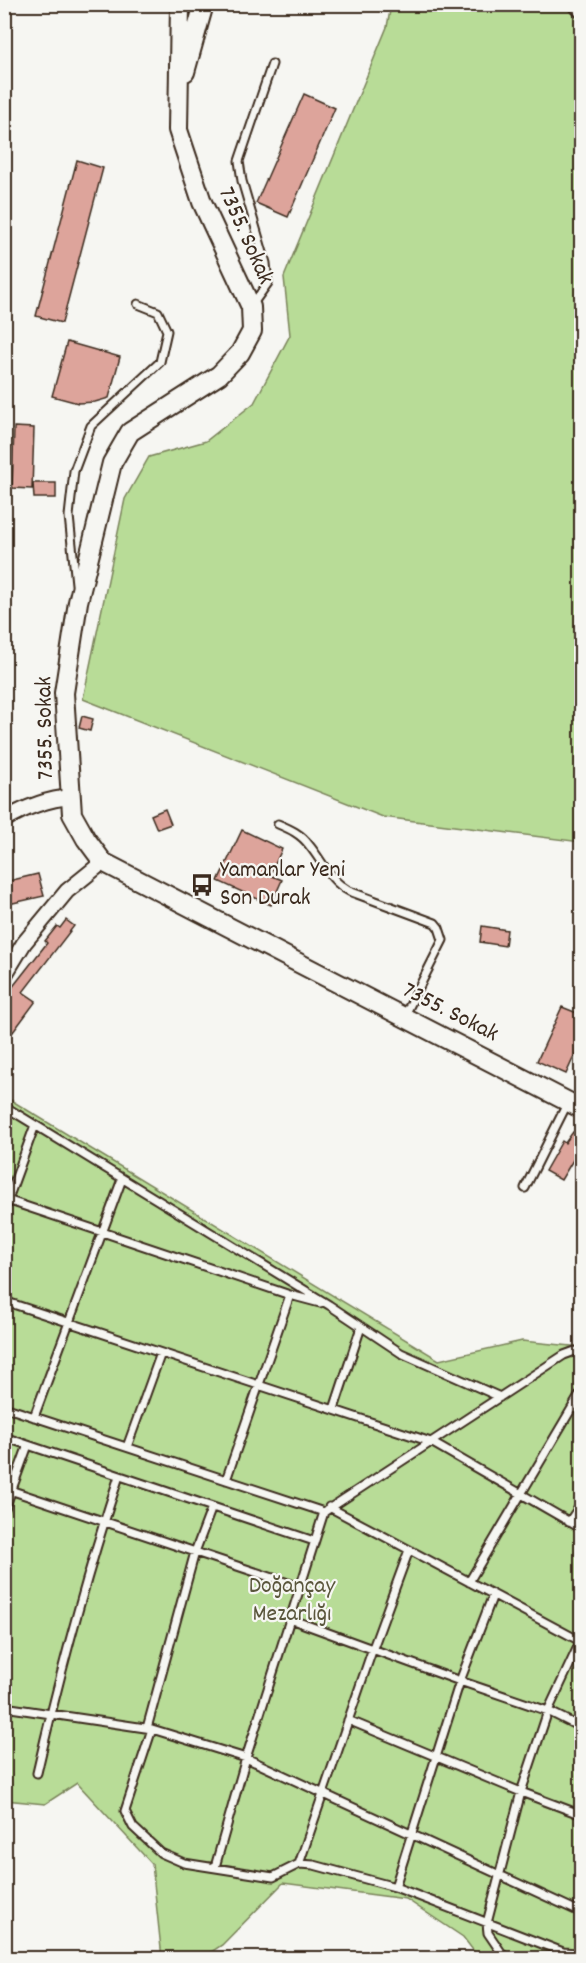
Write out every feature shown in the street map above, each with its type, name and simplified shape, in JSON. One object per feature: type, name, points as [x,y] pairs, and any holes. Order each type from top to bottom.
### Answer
[{"type":"street","points":[[179,94],[180,4]]},
{"type":"street","points":[[179,94],[204,4]]},
{"type":"street","name":"7355. Sokak","points":[[179,94],[178,130],[202,202],[251,307],[252,330],[240,353],[219,375],[130,432],[112,463],[78,602],[64,693],[72,814],[86,839],[103,862],[575,1106]]},
{"type":"street","points":[[4,820],[51,798],[71,797]]},
{"type":"street","points":[[4,976],[24,943],[67,891],[103,862]]},
{"type":"lane","points":[[570,4],[582,16]]},
{"type":"lane","points":[[251,307],[268,283],[266,263],[242,181],[239,161],[272,64]]},
{"type":"lane","points":[[78,602],[69,516],[74,471],[92,426],[160,362],[165,346],[167,331],[158,312],[138,304]]},
{"type":"lane","points":[[278,824],[297,833],[309,844],[338,885],[435,923],[439,928],[443,940],[404,1017]]},
{"type":"lane","points":[[4,1106],[328,1305],[401,1353],[500,1397]]},
{"type":"lane","points":[[525,1188],[575,1106]]},
{"type":"lane","points":[[4,1210],[35,1125]]},
{"type":"lane","points":[[34,1417],[122,1179]]},
{"type":"lane","points":[[6,1200],[290,1295],[328,1305]]},
{"type":"lane","points":[[226,1480],[290,1295]]},
{"type":"lane","points":[[4,1301],[431,1442],[582,1529]]},
{"type":"lane","points":[[334,1410],[361,1327]]},
{"type":"lane","points":[[127,1447],[161,1353]]},
{"type":"lane","points":[[214,1867],[314,1541],[326,1510],[564,1355],[582,1353]]},
{"type":"lane","points":[[469,1582],[582,1391]]},
{"type":"lane","points":[[4,1407],[226,1480],[326,1510],[409,1550],[581,1641],[548,1711],[520,1792],[488,1923],[488,1933],[505,1959]]},
{"type":"lane","points":[[4,1437],[314,1541]]},
{"type":"lane","points":[[4,1511],[8,1489],[28,1445]]},
{"type":"lane","points":[[37,1773],[104,1521],[119,1476]]},
{"type":"lane","points":[[8,1489],[300,1587]]},
{"type":"lane","points":[[569,1522],[582,1503]]},
{"type":"lane","points":[[212,1507],[195,1552],[125,1811],[133,1827],[161,1853],[184,1863],[273,1877],[299,1864],[314,1865],[395,1887],[563,1952],[577,1953],[582,1950]]},
{"type":"lane","points":[[299,1864],[409,1550]]},
{"type":"lane","points":[[395,1887],[460,1681],[493,1595]]},
{"type":"lane","points":[[290,1619],[548,1711],[582,1728]]},
{"type":"lane","points":[[4,1707],[149,1729],[246,1758],[582,1913]]},
{"type":"lane","points":[[348,1720],[520,1792],[582,1815]]},
{"type":"green space","points":[[391,5],[581,5],[581,842],[383,817],[83,699],[125,499],[149,457],[206,441],[254,403],[290,335],[284,277],[387,27]]},
{"type":"green space","name":"Doğançay Mezarlığı","points":[[4,1096],[439,1360],[522,1341],[581,1347],[581,1958],[479,1958],[463,1937],[406,1899],[283,1883],[222,1945],[202,1958],[162,1958],[152,1864],[77,1783],[45,1804],[5,1800]]},
{"type":"building","points":[[304,94],[335,108],[288,217],[256,203]]},
{"type":"building","points":[[77,160],[103,168],[62,323],[36,316]]},
{"type":"building","points":[[67,342],[120,357],[109,398],[78,403],[52,396]]},
{"type":"building","points":[[14,427],[34,428],[32,489],[12,488]]},
{"type":"building","points":[[33,483],[56,483],[56,498],[34,498]]},
{"type":"building","points":[[82,716],[93,719],[90,731],[79,728]]},
{"type":"building","points":[[165,809],[171,824],[157,829],[151,815]]},
{"type":"building","points":[[242,830],[282,849],[270,875],[282,880],[271,905],[218,881]]},
{"type":"building","points":[[38,874],[44,896],[4,905],[4,882]]},
{"type":"building","points":[[66,920],[74,926],[23,992],[36,1001],[13,1032],[4,1027],[4,985],[11,989],[47,943],[45,941],[57,926],[60,928]]},
{"type":"building","points":[[482,926],[507,930],[505,946],[480,942]]},
{"type":"building","points":[[562,1007],[582,1015],[582,1039],[566,1074],[537,1061]]},
{"type":"building","points":[[573,1132],[582,1137],[582,1145],[561,1180],[545,1171],[562,1141],[565,1143]]},
{"type":"place","name":"Yamanlar Yeni Son Durak","points":[[202,885]]}]
